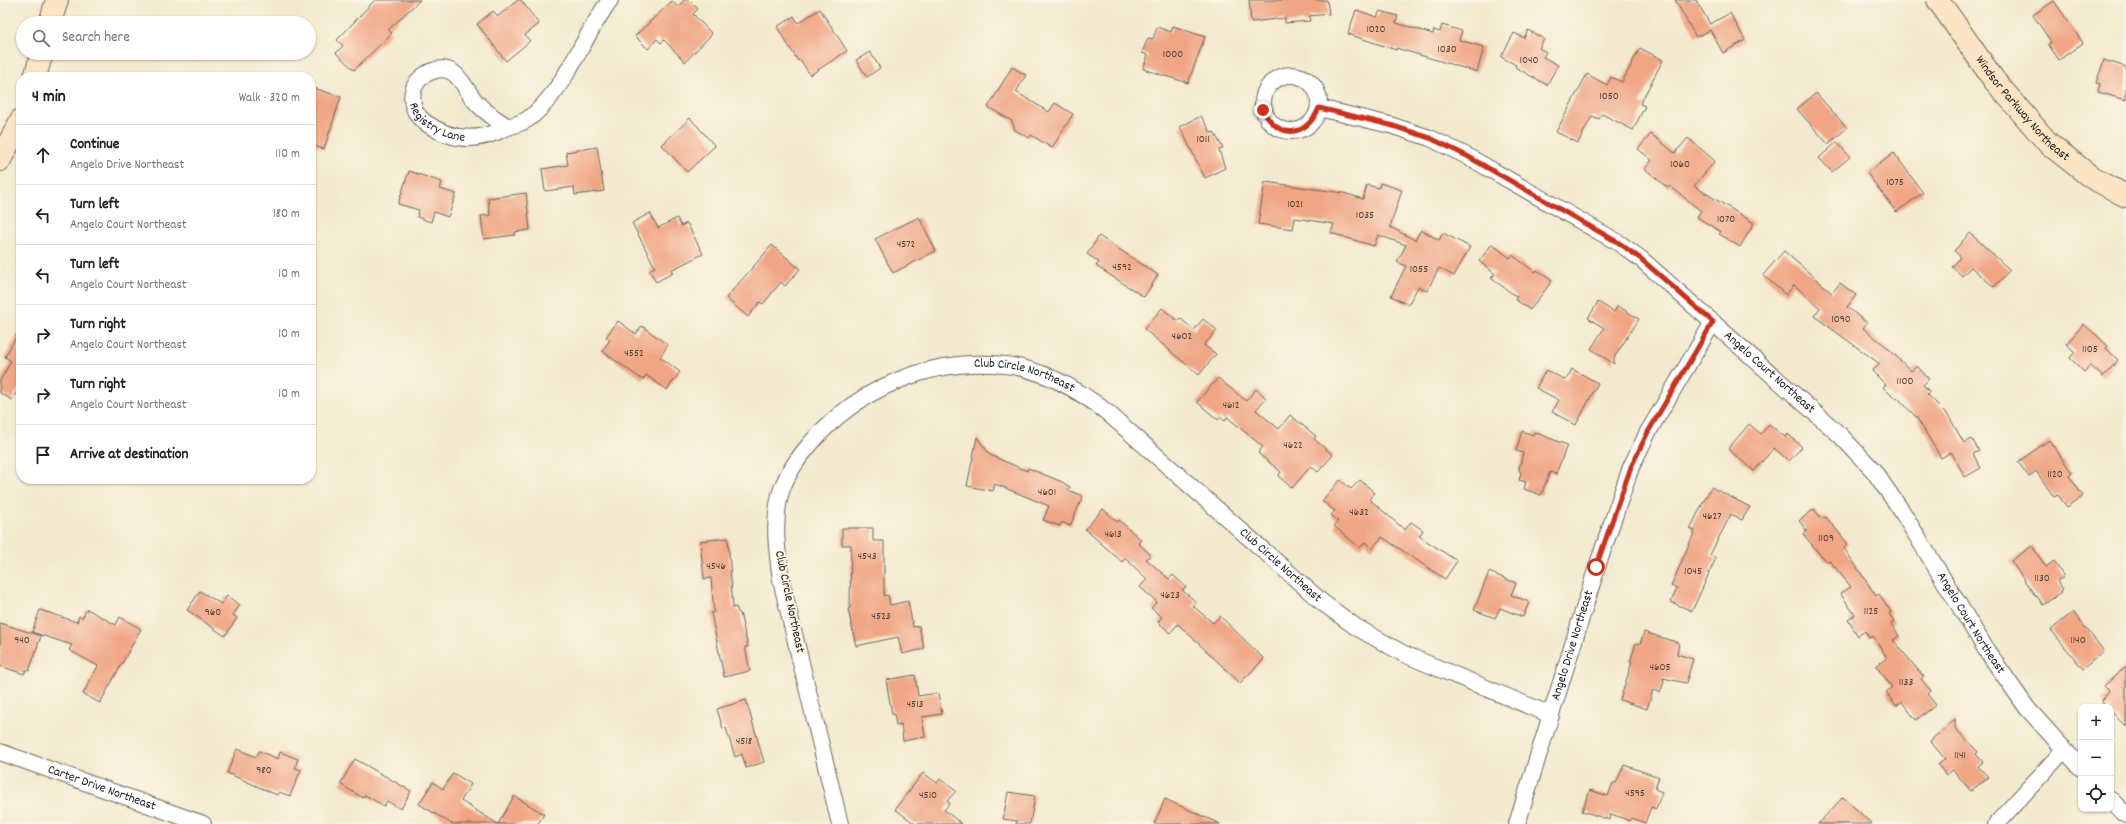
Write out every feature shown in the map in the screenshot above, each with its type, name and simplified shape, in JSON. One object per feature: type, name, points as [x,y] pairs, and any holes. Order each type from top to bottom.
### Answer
[{"type":"street","points":[[52,16],[57,0]]},
{"type":"street","name":"Registry Lane","points":[[508,127],[485,111],[474,100],[459,76],[451,71],[438,69],[428,73],[418,81],[413,91],[411,101],[416,113],[424,122],[446,134],[458,138],[478,138],[526,121],[551,97],[610,0]]},
{"type":"street","name":"Windsor Parkway Northeast","points":[[1938,0],[1994,80],[2048,143],[2070,162],[2091,177],[2126,196]]},
{"type":"street","points":[[36,72],[40,60]]},
{"type":"street","name":"Angelo Court Northeast","points":[[1319,108],[1390,125],[1430,138],[1467,156],[1619,243],[1641,259],[1840,435],[1872,470],[1902,510],[1987,651],[2028,708],[2078,765]]},
{"type":"street","points":[[0,160],[16,130]]},
{"type":"street","name":"Angelo Drive Northeast","points":[[1517,824],[1596,567],[1631,467],[1648,432],[1713,322]]},
{"type":"street","name":"Club Circle Northeast","points":[[840,824],[781,580],[776,533],[776,514],[780,494],[786,478],[803,453],[823,429],[842,412],[864,396],[913,374],[960,365],[1005,365],[1036,372],[1070,386],[1108,413],[1323,603],[1356,627],[1404,654],[1551,715]]},
{"type":"street","points":[[1996,824],[2064,750]]},
{"type":"street","name":"Carter Drive Northeast","points":[[0,752],[203,824]]},
{"type":"street","points":[[2114,803],[2126,815]]},
{"type":"building","points":[[375,0],[420,0],[388,30],[392,33],[354,70],[336,53],[343,46],[337,40]]},
{"type":"building","points":[[518,0],[521,0],[539,24],[525,35],[530,41],[506,61],[477,24],[493,11],[498,16]]},
{"type":"building","points":[[684,0],[689,0],[698,9],[693,14],[712,34],[685,62],[664,40],[661,43],[657,39],[648,49],[635,36],[672,1],[678,7]]},
{"type":"building","points":[[1249,0],[1327,0],[1329,14],[1309,16],[1310,21],[1285,23],[1285,18],[1251,22]]},
{"type":"building","points":[[1675,0],[1696,0],[1710,24],[1730,13],[1745,40],[1723,53],[1710,30],[1696,37]]},
{"type":"building","points":[[2054,1],[2083,43],[2059,60],[2048,44],[2051,42],[2033,15]]},
{"type":"building","points":[[820,9],[847,51],[810,75],[800,59],[798,61],[777,27],[794,16],[798,23]]},
{"type":"building","points":[[1356,10],[1377,17],[1380,11],[1398,16],[1396,23],[1433,34],[1434,30],[1440,32],[1442,25],[1462,31],[1459,40],[1484,47],[1477,72],[1396,48],[1396,50],[1348,34]]},
{"type":"building","points":[[1173,26],[1205,37],[1188,83],[1143,69],[1148,55],[1142,53],[1148,38],[1153,39],[1157,27],[1171,32]]},
{"type":"building","points":[[1528,30],[1544,39],[1539,48],[1546,52],[1543,57],[1558,65],[1547,85],[1515,67],[1516,65],[1501,57],[1514,33],[1524,38]]},
{"type":"building","points":[[1640,48],[1663,60],[1640,104],[1645,106],[1633,130],[1602,114],[1599,119],[1592,116],[1578,143],[1556,132],[1587,74],[1607,85],[1611,77],[1622,82]]},
{"type":"building","points":[[870,52],[880,68],[867,77],[856,60]]},
{"type":"building","points":[[2104,60],[2126,67],[2126,100],[2098,92],[2100,84],[2096,83]]},
{"type":"building","points":[[1012,67],[1026,75],[1016,92],[1049,112],[1055,103],[1073,114],[1052,148],[1031,135],[1029,138],[1015,130],[1012,121],[988,107]]},
{"type":"building","points":[[316,89],[341,97],[324,149],[316,147]]},
{"type":"building","points":[[1816,93],[1847,128],[1828,144],[1797,109]]},
{"type":"building","points":[[1201,116],[1211,133],[1214,132],[1223,148],[1219,150],[1225,168],[1205,178],[1180,127]]},
{"type":"building","points":[[690,118],[715,146],[687,172],[662,145]]},
{"type":"building","points":[[1651,134],[1675,153],[1688,138],[1715,161],[1694,186],[1754,223],[1740,247],[1719,234],[1721,232],[1697,217],[1701,211],[1670,186],[1668,188],[1645,169],[1652,160],[1638,149]]},
{"type":"building","points":[[1837,142],[1850,157],[1832,172],[1819,158]]},
{"type":"building","points":[[597,147],[604,191],[575,195],[574,187],[545,191],[542,169],[568,165],[566,152]]},
{"type":"building","points":[[1894,153],[1923,193],[1896,212],[1867,173]]},
{"type":"building","points":[[409,171],[442,182],[440,189],[456,194],[448,217],[434,212],[431,222],[417,217],[419,210],[398,204]]},
{"type":"building","points":[[1265,182],[1344,193],[1363,199],[1367,185],[1379,188],[1380,183],[1402,190],[1390,227],[1415,240],[1421,230],[1439,240],[1443,233],[1470,247],[1454,276],[1439,268],[1427,291],[1418,287],[1408,305],[1391,296],[1406,266],[1397,262],[1406,245],[1378,235],[1374,246],[1331,233],[1334,224],[1295,218],[1293,229],[1258,224]]},
{"type":"building","points":[[526,193],[530,230],[515,232],[515,235],[484,239],[481,216],[490,215],[488,198]]},
{"type":"building","points":[[650,213],[658,228],[677,218],[681,226],[687,223],[703,254],[671,270],[673,273],[656,282],[649,270],[655,267],[632,223]]},
{"type":"building","points":[[919,217],[936,251],[893,273],[875,239]]},
{"type":"building","points":[[1970,233],[2010,270],[1994,287],[1971,267],[1962,276],[1952,267],[1961,257],[1954,251]]},
{"type":"building","points":[[1099,236],[1158,275],[1144,297],[1096,266],[1099,262],[1087,254]]},
{"type":"building","points":[[1492,244],[1510,258],[1512,255],[1535,272],[1537,270],[1552,281],[1530,310],[1515,299],[1517,297],[1491,278],[1495,274],[1479,261]]},
{"type":"building","points":[[772,245],[800,269],[785,286],[781,282],[763,304],[760,302],[748,317],[726,298]]},
{"type":"building","points":[[1784,251],[1832,293],[1840,283],[1856,295],[1847,307],[1867,323],[1863,328],[1888,348],[1911,371],[1917,366],[1929,379],[1923,385],[1930,392],[1927,394],[1948,415],[1964,443],[1972,439],[1979,451],[1973,454],[1981,468],[1965,477],[1951,452],[1941,458],[1917,418],[1897,397],[1895,399],[1883,387],[1886,385],[1872,371],[1880,364],[1814,316],[1820,308],[1794,285],[1786,295],[1763,275]]},
{"type":"building","points":[[1598,302],[1614,312],[1618,306],[1639,319],[1614,358],[1614,364],[1591,349],[1604,328],[1588,318]]},
{"type":"building","points":[[1162,308],[1178,321],[1180,318],[1194,330],[1203,319],[1217,330],[1204,345],[1216,354],[1199,375],[1144,329]]},
{"type":"building","points":[[618,321],[636,334],[642,326],[668,345],[660,357],[680,372],[667,390],[646,375],[643,380],[602,351],[610,340],[606,337]]},
{"type":"building","points":[[2084,324],[2108,346],[2106,348],[2118,360],[2103,377],[2090,365],[2084,372],[2070,358],[2075,352],[2066,344]]},
{"type":"building","points":[[16,337],[16,393],[12,400],[0,393],[0,381],[11,361],[5,357]]},
{"type":"building","points":[[1572,369],[1598,383],[1576,425],[1552,412],[1559,400],[1536,388],[1546,370],[1566,380]]},
{"type":"building","points":[[1218,378],[1246,401],[1256,389],[1266,398],[1256,410],[1279,429],[1290,415],[1316,436],[1314,439],[1333,455],[1318,472],[1311,466],[1292,488],[1278,476],[1281,472],[1258,453],[1263,447],[1227,417],[1225,421],[1220,417],[1218,420],[1197,402]]},
{"type":"building","points":[[1749,424],[1761,434],[1769,424],[1785,437],[1788,434],[1802,447],[1789,461],[1774,448],[1754,471],[1728,449]]},
{"type":"building","points":[[1522,431],[1533,435],[1534,432],[1567,445],[1556,474],[1550,472],[1541,495],[1524,489],[1526,482],[1519,480],[1521,474],[1519,469],[1523,453],[1516,451]]},
{"type":"building","points":[[977,437],[990,455],[1027,471],[1028,468],[1062,482],[1070,487],[1068,490],[1083,496],[1070,526],[1062,522],[1060,526],[1043,520],[1049,506],[995,484],[993,491],[967,486]]},
{"type":"building","points":[[2049,440],[2072,473],[2069,476],[2083,496],[2067,507],[2058,495],[2054,497],[2036,471],[2029,477],[2018,462]]},
{"type":"building","points":[[1340,480],[1351,489],[1360,480],[1375,493],[1369,499],[1405,530],[1411,522],[1423,530],[1419,536],[1457,561],[1445,579],[1382,537],[1372,549],[1365,542],[1360,548],[1334,526],[1338,521],[1331,515],[1335,511],[1322,501]]},
{"type":"building","points":[[1711,487],[1750,507],[1742,520],[1731,514],[1710,555],[1716,558],[1692,611],[1671,602],[1677,588],[1671,586],[1695,531],[1690,529]]},
{"type":"building","points":[[1103,509],[1117,522],[1119,520],[1141,540],[1138,543],[1151,555],[1146,559],[1169,579],[1173,575],[1186,587],[1182,590],[1196,602],[1193,606],[1213,623],[1220,616],[1264,659],[1240,683],[1178,624],[1170,633],[1158,622],[1162,617],[1151,608],[1157,602],[1140,587],[1147,579],[1125,558],[1122,562],[1085,529]]},
{"type":"building","points":[[1814,509],[1822,519],[1826,517],[1848,544],[1844,548],[1876,596],[1879,594],[1891,612],[1889,613],[1894,622],[1891,624],[1899,636],[1893,640],[1924,677],[1921,679],[1931,691],[1927,694],[1936,705],[1916,720],[1902,702],[1896,706],[1886,692],[1892,687],[1876,666],[1887,658],[1873,636],[1869,638],[1865,631],[1858,636],[1848,620],[1855,615],[1840,593],[1851,587],[1829,560],[1826,562],[1803,534],[1807,531],[1799,521]]},
{"type":"building","points":[[842,528],[873,528],[873,541],[884,541],[884,596],[888,595],[890,605],[908,601],[913,627],[919,626],[924,649],[902,654],[898,637],[856,646],[848,609],[850,608],[851,545],[842,545]]},
{"type":"building","points":[[728,538],[733,608],[736,607],[740,613],[748,647],[745,647],[750,671],[724,677],[711,613],[714,612],[711,578],[704,579],[700,541]]},
{"type":"building","points":[[2032,546],[2046,567],[2054,561],[2064,577],[2057,581],[2063,589],[2061,591],[2062,592],[2043,605],[2011,561]]},
{"type":"building","points":[[1489,572],[1516,583],[1511,595],[1529,602],[1523,617],[1500,608],[1495,618],[1474,610]]},
{"type":"building","points":[[200,591],[221,604],[227,596],[240,605],[233,615],[237,618],[225,636],[187,610]]},
{"type":"building","points":[[87,609],[116,625],[120,617],[141,629],[100,703],[83,694],[98,666],[69,650],[72,645],[32,632],[40,610],[77,622],[79,616],[82,618]]},
{"type":"building","points":[[2073,612],[2104,651],[2083,669],[2051,630]]},
{"type":"building","points":[[0,623],[41,636],[29,671],[26,670],[24,674],[0,666]]},
{"type":"building","points":[[1644,632],[1679,643],[1677,654],[1693,659],[1686,683],[1663,678],[1664,682],[1660,692],[1653,690],[1647,709],[1620,700],[1632,662],[1630,662],[1636,643],[1640,644]]},
{"type":"building","points":[[2126,666],[2126,727],[2114,714],[2114,704],[2104,704],[2101,700],[2109,691],[2104,686]]},
{"type":"building","points":[[915,675],[918,696],[938,693],[942,714],[922,717],[925,737],[903,741],[901,724],[896,725],[894,714],[892,714],[886,680]]},
{"type":"building","points":[[746,700],[764,762],[746,768],[742,754],[735,757],[726,728],[723,729],[717,709]]},
{"type":"building","points":[[1955,719],[1955,728],[1978,752],[1976,754],[1983,762],[1978,766],[1988,777],[1971,791],[1953,770],[1946,775],[1938,765],[1945,759],[1930,741]]},
{"type":"building","points":[[237,749],[256,757],[259,751],[278,759],[280,752],[298,759],[295,768],[301,770],[290,796],[279,792],[277,795],[227,773]]},
{"type":"building","points":[[355,759],[411,791],[401,809],[387,801],[384,806],[365,795],[363,798],[340,784]]},
{"type":"building","points":[[1624,765],[1659,777],[1655,789],[1662,792],[1656,809],[1651,807],[1645,823],[1632,818],[1630,821],[1611,814],[1610,820],[1582,811],[1590,790],[1608,796],[1613,783],[1616,783]]},
{"type":"building","points":[[453,773],[471,784],[461,801],[498,824],[452,824],[419,804],[433,782],[443,789]]},
{"type":"building","points":[[923,773],[937,783],[940,779],[956,791],[947,801],[950,803],[944,810],[962,824],[915,824],[895,809]]},
{"type":"building","points":[[1008,792],[1035,796],[1030,824],[1016,824],[1017,821],[1003,819]]},
{"type":"building","points":[[514,796],[544,814],[538,824],[498,824]]},
{"type":"building","points":[[1843,797],[1872,824],[1818,824]]},
{"type":"building","points":[[1165,799],[1220,824],[1154,824]]},
{"type":"route","points":[[1263,110],[1268,121],[1276,128],[1281,130],[1293,131],[1303,129],[1313,121],[1319,108],[1390,125],[1430,138],[1467,156],[1619,243],[1641,259],[1713,322],[1648,432],[1631,467],[1596,567]]}]
